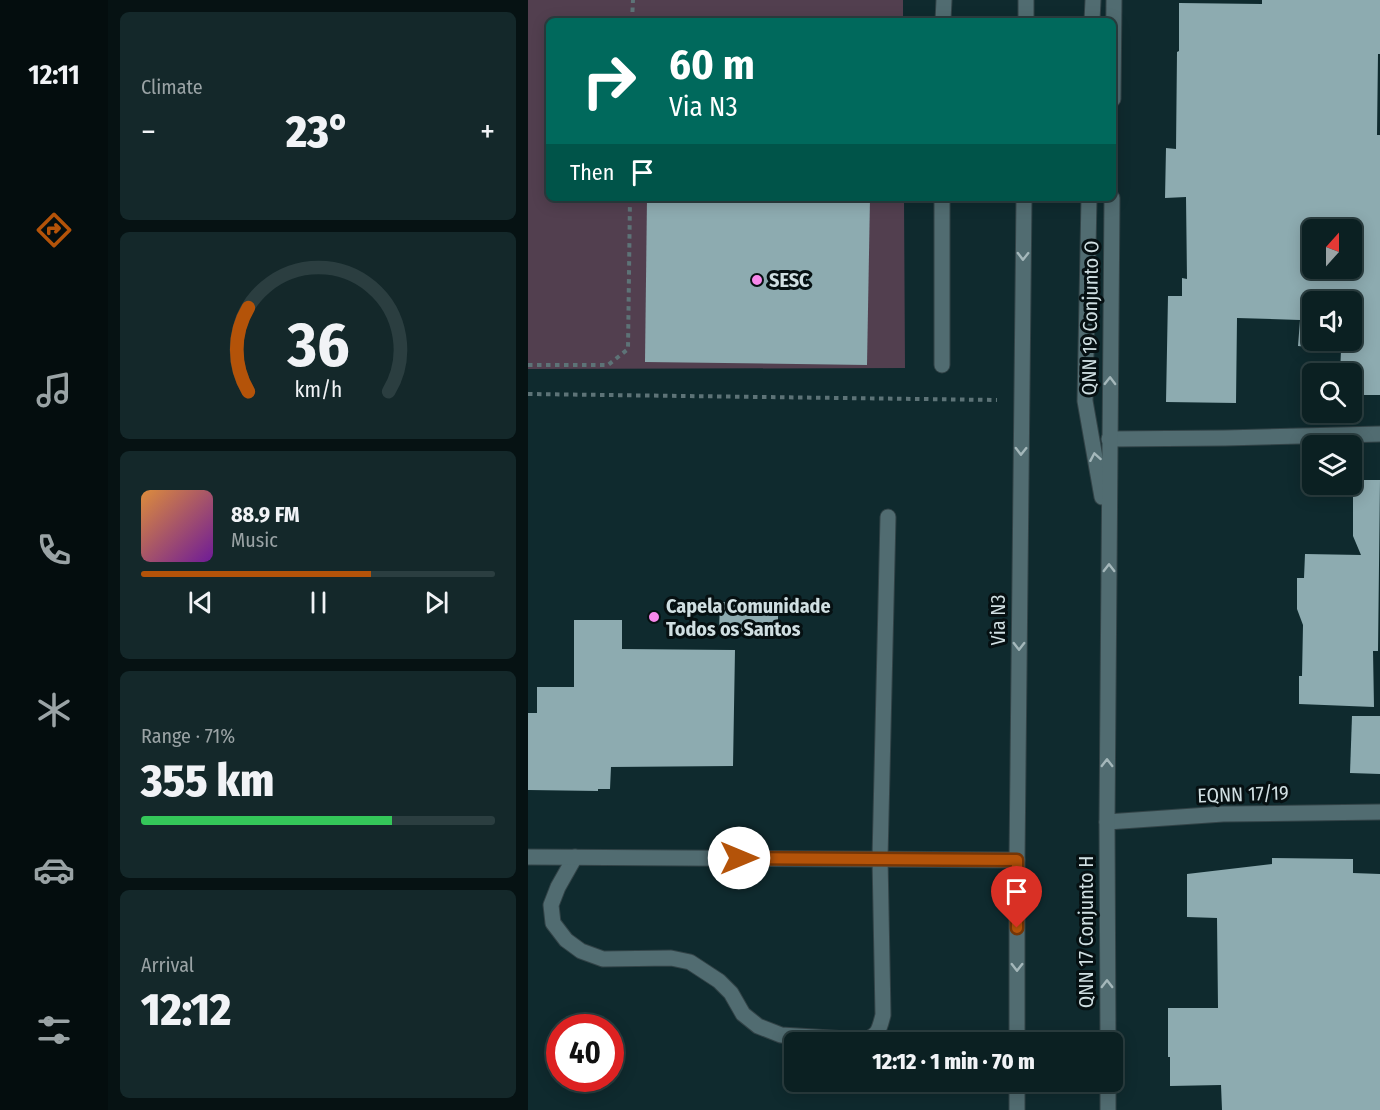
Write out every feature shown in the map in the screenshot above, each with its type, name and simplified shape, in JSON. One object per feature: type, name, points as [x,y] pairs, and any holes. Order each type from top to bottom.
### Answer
[{"type":"main road","points":[[943,18],[944,0]]},
{"type":"main road","points":[[1026,0],[1026,18]]},
{"type":"main road","points":[[1092,18],[1093,0]]},
{"type":"main road","points":[[1114,0],[1114,18]]},
{"type":"main road","points":[[942,201],[942,365]]},
{"type":"main road","name":"Via N3","points":[[1017,1032],[1024,201]]},
{"type":"main road","points":[[1089,201],[1085,401],[1109,536]]},
{"type":"main road","name":"QNN 19 Conjunto O","points":[[1109,439],[1112,201]]},
{"type":"main road","points":[[1107,822],[1109,439],[1380,434]]},
{"type":"main road","points":[[575,857],[551,905],[553,924],[566,940],[581,951],[603,959],[671,958],[690,962],[719,981],[731,993],[743,1014],[758,1026],[781,1035],[864,1040],[873,1037],[880,1029],[883,1015],[880,858],[888,517]]},
{"type":"main road","name":"EQNN 17/19","points":[[1107,822],[1223,814],[1380,812]]},
{"type":"main road","name":"QNN 17 Conjunto H","points":[[1107,822],[1108,1032]]},
{"type":"main road","points":[[528,856],[1017,860]]},
{"type":"main road","points":[[1017,1092],[1017,1110]]},
{"type":"main road","points":[[1108,1092],[1108,1110]]},
{"type":"path","points":[[632,18],[633,0]]},
{"type":"path","points":[[528,365],[608,365],[628,349],[630,201]]},
{"type":"path","points":[[528,394],[1022,400]]},
{"type":"shaded area","points":[[528,0],[903,0],[903,18],[546,18],[546,201],[904,201],[905,368],[528,369]]},
{"type":"building","points":[[1262,0],[1380,0],[1377,135],[1380,135],[1380,395],[1362,395],[1362,363],[1340,363],[1341,351],[1362,351],[1362,291],[1302,291],[1302,346],[1298,346],[1300,320],[1237,318],[1236,403],[1166,402],[1168,296],[1182,296],[1182,278],[1187,279],[1186,197],[1165,198],[1166,148],[1176,149],[1179,3],[1262,4]]},
{"type":"building","name":"SESC","points":[[647,201],[870,201],[867,365],[645,362]]},
{"type":"building","points":[[1362,480],[1380,480],[1378,651],[1373,651],[1374,707],[1299,704],[1303,625],[1297,609],[1297,578],[1304,578],[1305,554],[1361,555],[1353,536],[1353,495],[1362,495]]},
{"type":"building","points":[[720,602],[778,603],[778,630],[719,632]]},
{"type":"building","points":[[574,620],[622,620],[622,649],[735,650],[733,766],[611,767],[610,789],[598,789],[598,791],[528,790],[528,713],[537,713],[537,687],[574,687]]},
{"type":"building","points":[[1352,716],[1380,716],[1380,774],[1350,773]]},
{"type":"building","points":[[1272,858],[1353,859],[1353,873],[1380,874],[1380,1110],[1222,1110],[1221,1085],[1170,1086],[1168,1008],[1218,1008],[1217,918],[1187,917],[1187,874],[1272,864]]},
{"type":"place","name":"SESC","points":[[757,280]]},
{"type":"place","name":"Capela Comunidade Todos os Santos","points":[[654,617]]},
{"type":"route","points":[[739,858],[1017,860],[1017,928]]}]
